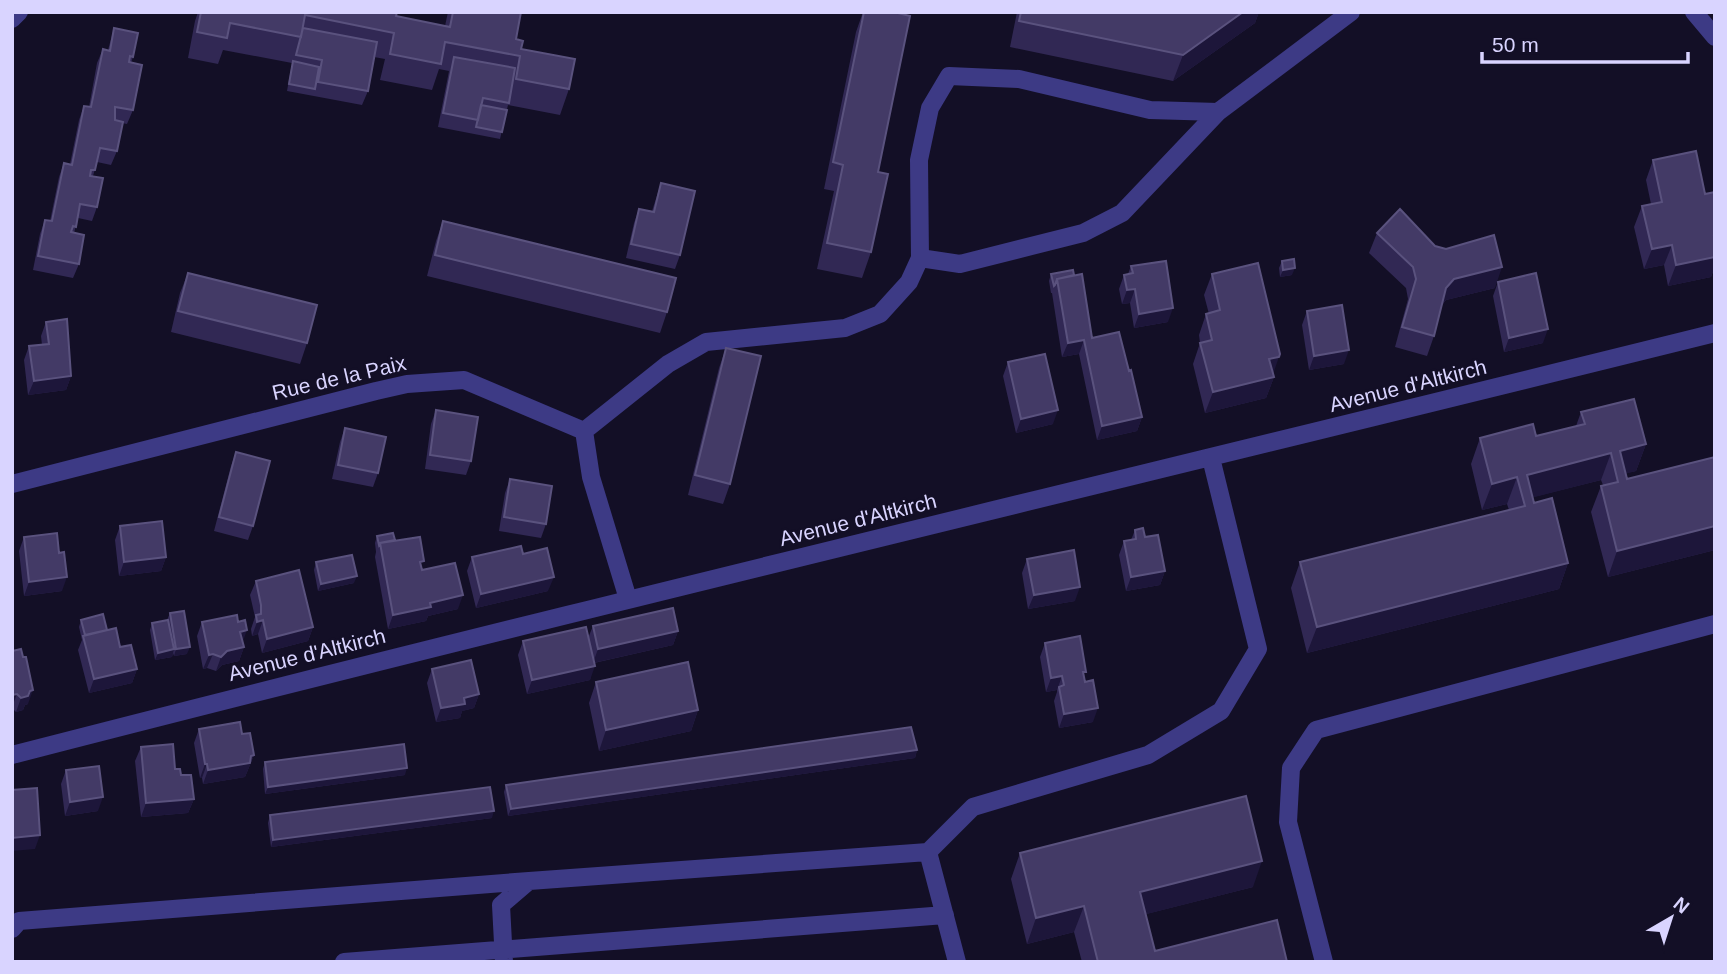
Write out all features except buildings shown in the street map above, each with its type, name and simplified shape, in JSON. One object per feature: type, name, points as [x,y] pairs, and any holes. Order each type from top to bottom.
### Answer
[{"type":"street","points":[[12,19],[19,12]]},
{"type":"street","points":[[920,258],[960,264],[1083,233],[1122,213],[1218,112],[1351,12]]},
{"type":"street","points":[[1694,12],[1715,37]]},
{"type":"street","points":[[628,599],[591,477],[584,431],[668,364],[706,342],[845,328],[880,314],[909,282],[920,258],[919,160],[930,108],[949,76],[1019,79],[1150,110],[1218,112]]},
{"type":"street","name":"Avenue d'Altkirch","points":[[12,755],[396,656],[1715,333]]},
{"type":"street","name":"Rue de la Paix","points":[[12,484],[407,384],[464,380],[584,431]]},
{"type":"street","points":[[12,929],[19,921],[928,852],[973,807],[1147,755],[1221,711],[1258,649],[1211,458]]},
{"type":"street","points":[[1324,962],[1288,822],[1290,768],[1316,730],[1715,624]]},
{"type":"street","points":[[928,852],[957,962]]},
{"type":"street","points":[[504,956],[501,905],[529,881]]},
{"type":"street","points":[[344,962],[504,956],[945,915]]}]
